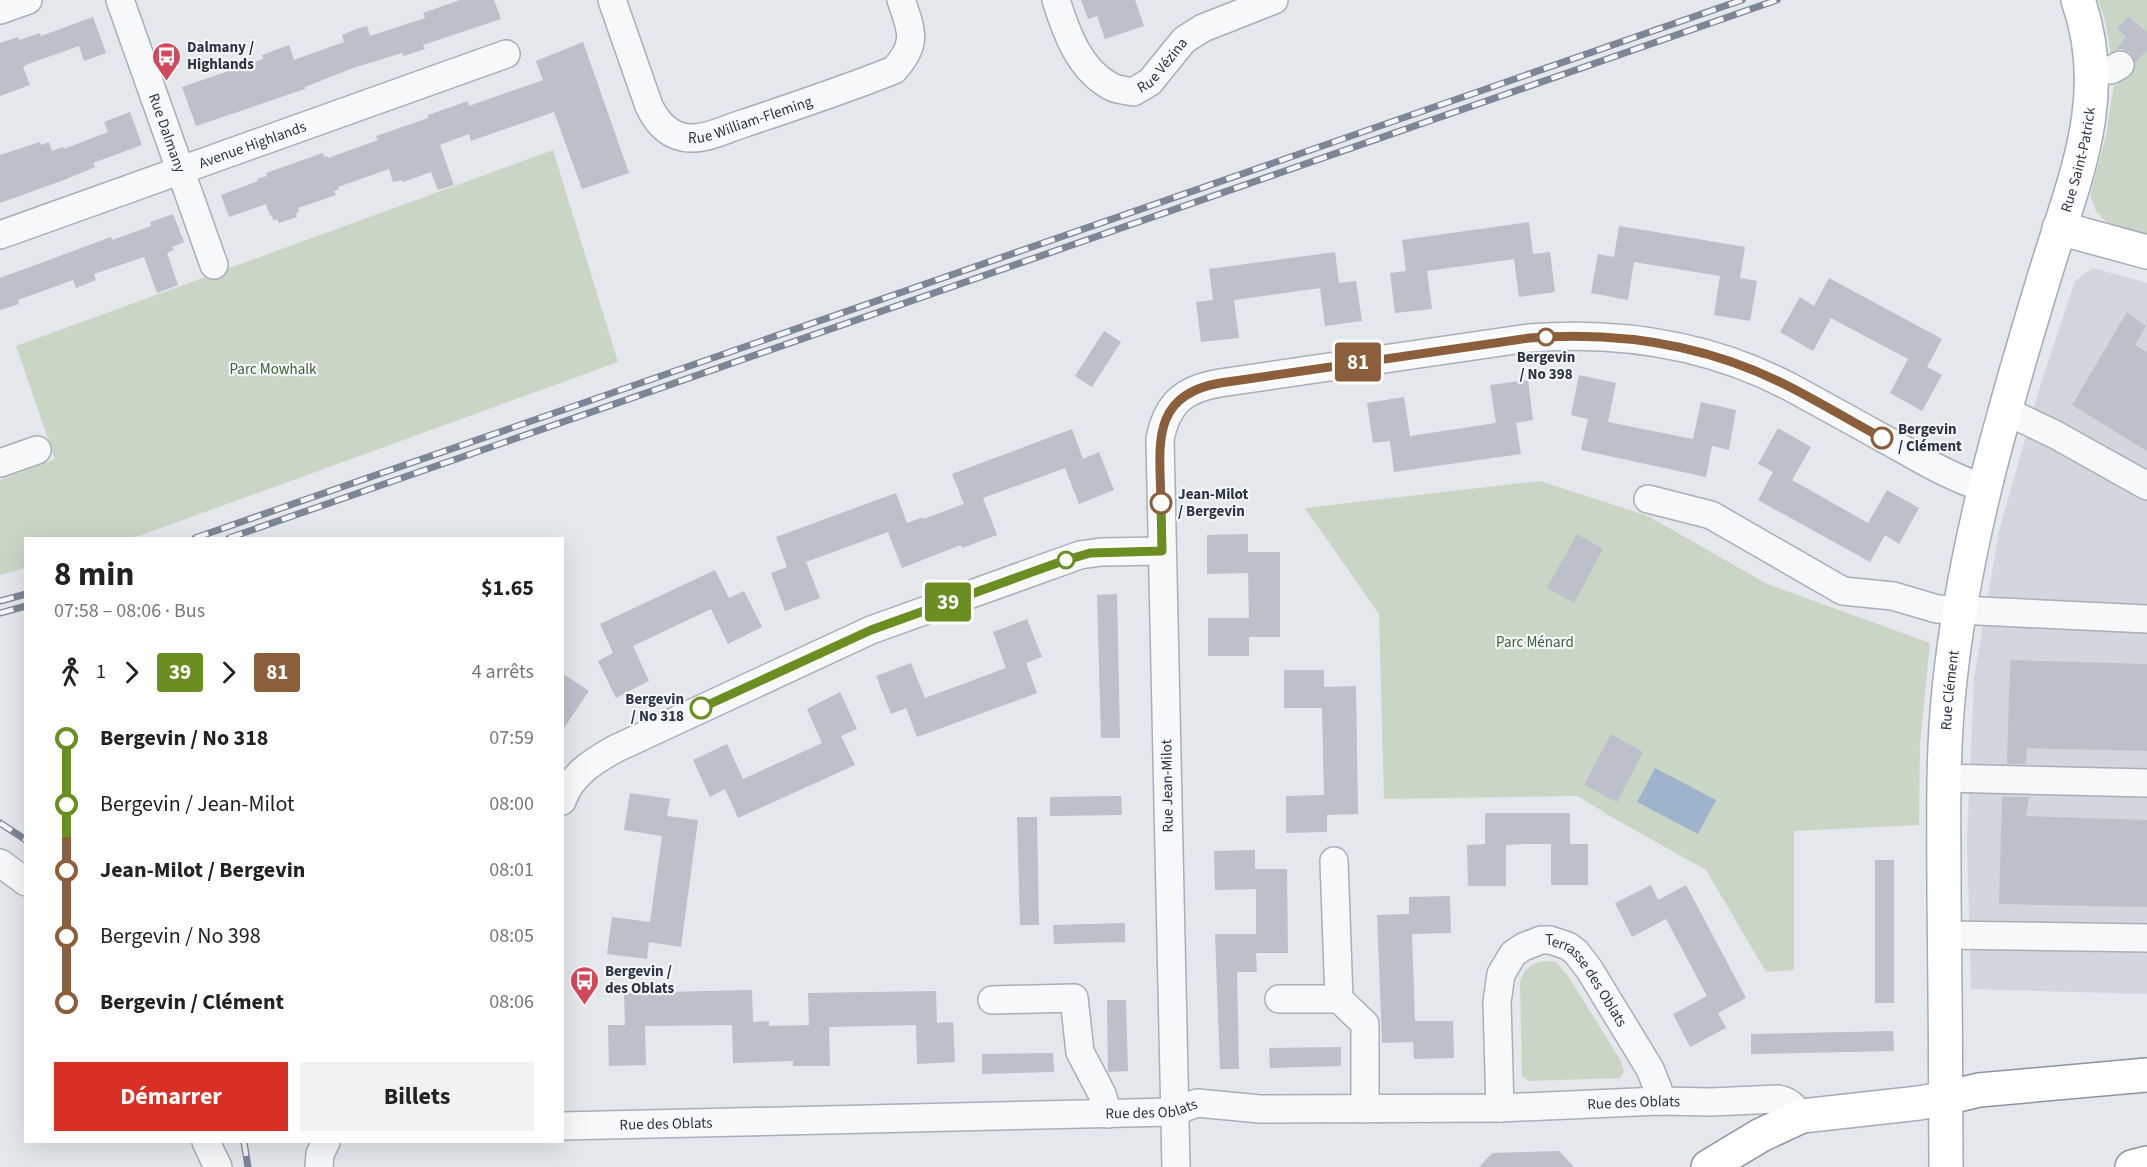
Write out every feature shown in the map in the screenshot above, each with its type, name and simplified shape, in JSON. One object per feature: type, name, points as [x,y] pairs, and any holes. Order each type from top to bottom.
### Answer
[{"type":"main road","name":"Rue Saint-Patrick","points":[[2078,0],[2088,36],[2106,67],[2091,102],[2085,140],[2059,228],[2147,252]]},
{"type":"main road","name":"Rue Clément","points":[[1946,1167],[1944,778],[1949,690],[1959,610],[1984,489],[2059,228]]},
{"type":"main road","points":[[1708,1167],[1768,1132],[1802,1116],[1919,1103],[1979,1090],[2147,1075]]},
{"type":"main road","points":[[2132,1167],[2147,1163]]},
{"type":"street","points":[[0,10],[28,0]]},
{"type":"street","name":"Rue Dalmany","points":[[120,0],[214,265]]},
{"type":"street","name":"Rue William-Fleming","points":[[612,0],[655,119],[664,129],[676,136],[690,138],[703,137],[894,70],[906,57],[910,42],[910,26],[901,0]]},
{"type":"street","name":"Rue Vézina","points":[[1056,0],[1063,23],[1092,74],[1112,88],[1132,92],[1150,82],[1184,40],[1203,28],[1274,0]]},
{"type":"street","name":"Avenue Highlands","points":[[0,235],[506,54]]},
{"type":"street","name":"Rue Jean-Milot","points":[[1176,1167],[1160,439],[1166,417],[1180,398],[1191,390],[1212,384],[1520,339],[1565,335],[1645,340],[1724,359],[1756,372],[1790,387],[1954,478],[1984,489]]},
{"type":"street","points":[[2006,411],[2056,435],[2147,486]]},
{"type":"street","points":[[0,463],[37,450]]},
{"type":"street","points":[[1648,499],[1711,515],[1842,591],[1893,596],[1937,609],[2147,619]]},
{"type":"street","points":[[564,797],[582,770],[615,749],[871,630],[1080,555],[1101,552],[1162,551]]},
{"type":"street","points":[[1944,778],[2147,783]]},
{"type":"street","points":[[1334,861],[1339,999]]},
{"type":"street","points":[[0,863],[24,881]]},
{"type":"street","points":[[1944,935],[2147,938]]},
{"type":"street","name":"Terrasse des Oblats","points":[[1500,1108],[1497,1002],[1501,974],[1513,954],[1523,946],[1541,940],[1550,940],[1568,946],[1576,952],[1589,969],[1650,1069],[1658,1089],[1659,1101]]},
{"type":"street","points":[[992,1000],[1074,998],[1080,1052],[1102,1094],[1108,1114]]},
{"type":"street","points":[[1279,999],[1339,999],[1365,1024],[1365,1109]]},
{"type":"street","name":"Rue des Oblats","points":[[564,1126],[1173,1112],[1197,1102],[1260,1109],[1365,1109],[1500,1108],[1659,1101],[1711,1102],[1778,1099],[1791,1104],[1802,1116]]},
{"type":"street","points":[[206,1143],[218,1167]]},
{"type":"street","points":[[319,1167],[320,1154],[326,1143]]},
{"type":"shaded area","points":[[2093,268],[2147,283],[2147,994],[1971,989],[1967,839],[1974,678],[1999,531],[2040,386],[2075,281]]},
{"type":"green space","points":[[2098,0],[2147,0],[2147,32],[2128,16],[2117,29],[2126,37],[2111,55],[2105,20]]},
{"type":"green space","points":[[2147,50],[2147,234],[2106,222],[2096,211],[2091,192],[2106,135],[2114,84],[2116,86]]},
{"type":"green space","name":"Parc Mowhalk","points":[[553,150],[618,362],[136,537],[24,537],[24,568],[0,575],[0,480],[55,459],[16,346]]},
{"type":"green space","name":"Parc Ménard","points":[[1540,481],[1648,516],[1767,584],[1930,643],[1920,744],[1919,825],[1794,831],[1794,970],[1766,972],[1706,870],[1577,796],[1384,799],[1379,614],[1305,508]]},
{"type":"green space","points":[[1556,962],[1568,976],[1621,1061],[1624,1071],[1620,1078],[1529,1081],[1522,1076],[1520,981],[1531,965]]},
{"type":"water","points":[[1655,768],[1716,800],[1698,834],[1637,802]]},
{"type":"building","points":[[460,0],[494,0],[501,19],[423,45],[425,49],[404,56],[402,53],[353,68],[305,87],[305,89],[196,126],[182,87],[263,59],[262,55],[289,45],[294,60],[344,42],[342,35],[356,29],[367,26],[370,36],[425,18],[423,13]]},
{"type":"building","points":[[1081,0],[1135,0],[1144,26],[1105,39],[1097,16],[1088,19]]},
{"type":"building","points":[[2128,16],[2147,32],[2147,50],[2135,64],[2129,52],[2121,49],[2115,50],[2126,37],[2117,29]]},
{"type":"building","points":[[93,17],[106,53],[84,61],[79,46],[28,64],[23,67],[30,85],[0,96],[0,43],[40,33],[41,36]]},
{"type":"building","points":[[583,42],[629,173],[582,189],[554,112],[471,141],[469,134],[440,145],[454,185],[438,190],[431,172],[403,182],[402,180],[393,182],[389,169],[338,187],[339,189],[334,191],[336,195],[298,208],[297,217],[279,223],[277,219],[273,221],[266,204],[229,217],[221,195],[258,181],[257,179],[267,176],[266,173],[300,161],[323,153],[324,157],[328,158],[378,140],[376,136],[428,118],[428,115],[468,101],[469,106],[543,80],[536,61]]},
{"type":"building","points":[[130,112],[142,145],[93,163],[95,167],[64,180],[0,203],[0,155],[40,142],[41,145],[49,142],[52,151],[63,147],[64,149],[108,132],[104,122]]},
{"type":"building","points":[[173,214],[184,242],[172,247],[174,250],[167,253],[178,285],[157,293],[144,257],[94,274],[96,280],[76,288],[73,280],[18,300],[19,304],[0,310],[0,278],[111,237],[112,240],[151,226],[150,222]]},
{"type":"building","points":[[1529,222],[1533,254],[1550,252],[1555,292],[1519,297],[1514,259],[1427,271],[1432,309],[1395,313],[1390,273],[1406,271],[1402,240]]},
{"type":"building","points":[[1619,226],[1745,247],[1740,278],[1757,281],[1750,321],[1714,315],[1720,276],[1634,262],[1628,300],[1591,293],[1598,254],[1614,257]]},
{"type":"building","points":[[1335,252],[1339,283],[1356,281],[1362,321],[1325,326],[1320,288],[1234,300],[1239,338],[1201,342],[1196,302],[1213,300],[1209,269]]},
{"type":"building","points":[[1829,278],[1942,339],[1927,367],[1942,375],[1922,411],[1890,393],[1908,359],[1831,318],[1813,351],[1780,332],[1800,297],[1814,306]]},
{"type":"building","points":[[2127,312],[2146,326],[2135,345],[2147,352],[2147,451],[2072,405]]},
{"type":"building","points":[[1104,331],[1121,342],[1092,387],[1075,376]]},
{"type":"building","points":[[1579,375],[1616,383],[1608,422],[1693,439],[1701,402],[1736,410],[1729,450],[1712,446],[1706,477],[1581,450],[1588,419],[1571,415]]},
{"type":"building","points":[[1528,380],[1533,420],[1516,423],[1521,454],[1394,472],[1390,441],[1373,443],[1367,403],[1404,397],[1410,436],[1496,423],[1490,385]]},
{"type":"building","points":[[1778,428],[1811,447],[1792,480],[1868,523],[1887,490],[1919,508],[1899,544],[1885,535],[1870,562],[1758,500],[1773,472],[1758,464]]},
{"type":"building","points":[[1072,429],[1083,459],[1099,452],[1114,490],[1079,504],[1065,468],[983,498],[997,535],[962,548],[961,545],[902,568],[888,532],[806,562],[820,598],[785,611],[771,573],[787,567],[776,537],[896,493],[907,523],[923,517],[923,519],[964,504],[952,474]]},
{"type":"building","points":[[1248,534],[1248,552],[1280,552],[1280,637],[1249,637],[1249,656],[1208,656],[1208,618],[1249,618],[1248,573],[1207,574],[1207,535]]},
{"type":"building","points":[[1577,534],[1603,549],[1574,603],[1547,588]]},
{"type":"building","points":[[715,570],[729,598],[744,591],[762,627],[728,644],[711,609],[633,646],[649,681],[616,698],[598,661],[613,653],[600,624]]},
{"type":"building","points":[[1117,594],[1120,738],[1101,738],[1097,595]]},
{"type":"building","points":[[1027,619],[1042,657],[1026,663],[1037,693],[917,737],[906,708],[891,714],[876,676],[911,663],[925,698],[1006,668],[993,632]]},
{"type":"building","points":[[2010,660],[2147,664],[2147,751],[2027,748],[2026,764],[2007,764]]},
{"type":"building","points":[[1284,670],[1324,670],[1324,687],[1356,686],[1358,814],[1327,815],[1327,832],[1286,833],[1286,796],[1324,795],[1322,708],[1284,708]]},
{"type":"building","points":[[564,674],[589,691],[564,728]]},
{"type":"building","points":[[840,692],[857,729],[841,736],[855,765],[738,818],[725,789],[710,797],[693,760],[727,744],[743,779],[822,743],[807,709]]},
{"type":"building","points":[[1611,734],[1643,752],[1617,802],[1584,785]]},
{"type":"building","points":[[630,793],[670,799],[667,816],[698,820],[681,947],[649,942],[647,959],[607,954],[612,917],[650,922],[662,836],[624,830]]},
{"type":"building","points":[[1121,796],[1122,815],[1050,816],[1050,797]]},
{"type":"building","points":[[2002,797],[2029,797],[2026,816],[2147,820],[2147,907],[1999,904]]},
{"type":"building","points":[[1485,813],[1570,813],[1570,844],[1588,844],[1588,885],[1551,885],[1551,844],[1527,844],[1506,845],[1506,886],[1468,886],[1467,845],[1485,844]]},
{"type":"building","points":[[1017,817],[1037,817],[1039,925],[1020,925]]},
{"type":"building","points":[[1255,850],[1255,869],[1287,869],[1288,953],[1256,953],[1257,972],[1237,972],[1239,1069],[1220,1069],[1215,934],[1256,934],[1256,889],[1215,890],[1214,851]]},
{"type":"building","points":[[1875,860],[1894,860],[1894,1003],[1875,1003]]},
{"type":"building","points":[[1651,885],[1658,900],[1686,885],[1746,998],[1718,1013],[1726,1028],[1690,1047],[1673,1014],[1707,996],[1666,919],[1632,937],[1615,903]]},
{"type":"building","points":[[1450,896],[1451,933],[1412,934],[1415,1021],[1453,1021],[1454,1058],[1414,1059],[1413,1042],[1382,1043],[1377,915],[1409,914],[1409,897]]},
{"type":"building","points":[[1125,923],[1125,942],[1054,944],[1053,925]]},
{"type":"building","points":[[752,990],[753,1022],[769,1021],[769,1026],[809,1025],[808,993],[936,991],[937,1023],[953,1022],[955,1062],[917,1064],[916,1025],[829,1027],[830,1066],[793,1066],[793,1061],[733,1063],[732,1025],[645,1026],[646,1065],[609,1066],[608,1025],[625,1025],[624,993]]},
{"type":"building","points":[[1107,1000],[1126,1000],[1128,1071],[1108,1072]]},
{"type":"building","points":[[1893,1031],[1894,1051],[1751,1054],[1751,1034]]},
{"type":"building","points":[[1341,1047],[1341,1066],[1270,1068],[1269,1048]]},
{"type":"building","points":[[1053,1053],[1054,1072],[982,1074],[982,1054]]},
{"type":"building","points":[[1559,1151],[1574,1167],[1479,1167],[1492,1153]]},
{"type":"railway","points":[[198,537],[1742,0]]},
{"type":"railway","points":[[232,537],[1777,0]]},
{"type":"railway","points":[[0,601],[24,595]]},
{"type":"railway","points":[[0,613],[24,607]]},
{"type":"railway","points":[[0,823],[24,839]]},
{"type":"railway","points":[[244,1143],[248,1167]]},
{"type":"bus line","name":"81","points":[[1161,503],[1160,439],[1162,428],[1171,408],[1191,390],[1205,385],[1529,338],[1565,335],[1645,340],[1724,359],[1790,387],[1882,438]]},
{"type":"bus line","name":"39","points":[[701,708],[871,630],[1080,555],[1162,551],[1161,503]]},
{"type":"place","name":"Dalmany / Highlands","points":[[166,82]]},
{"type":"place","name":"Bergevin / No 398","points":[[1546,337]]},
{"type":"place","name":"Bergevin / Clément","points":[[1882,438]]},
{"type":"place","name":"Jean-Milot / Bergevin","points":[[1161,503]]},
{"type":"place","name":"Bergevin / No 318","points":[[701,708]]},
{"type":"place","name":"Bergevin / des Oblats","points":[[584,1006]]}]
